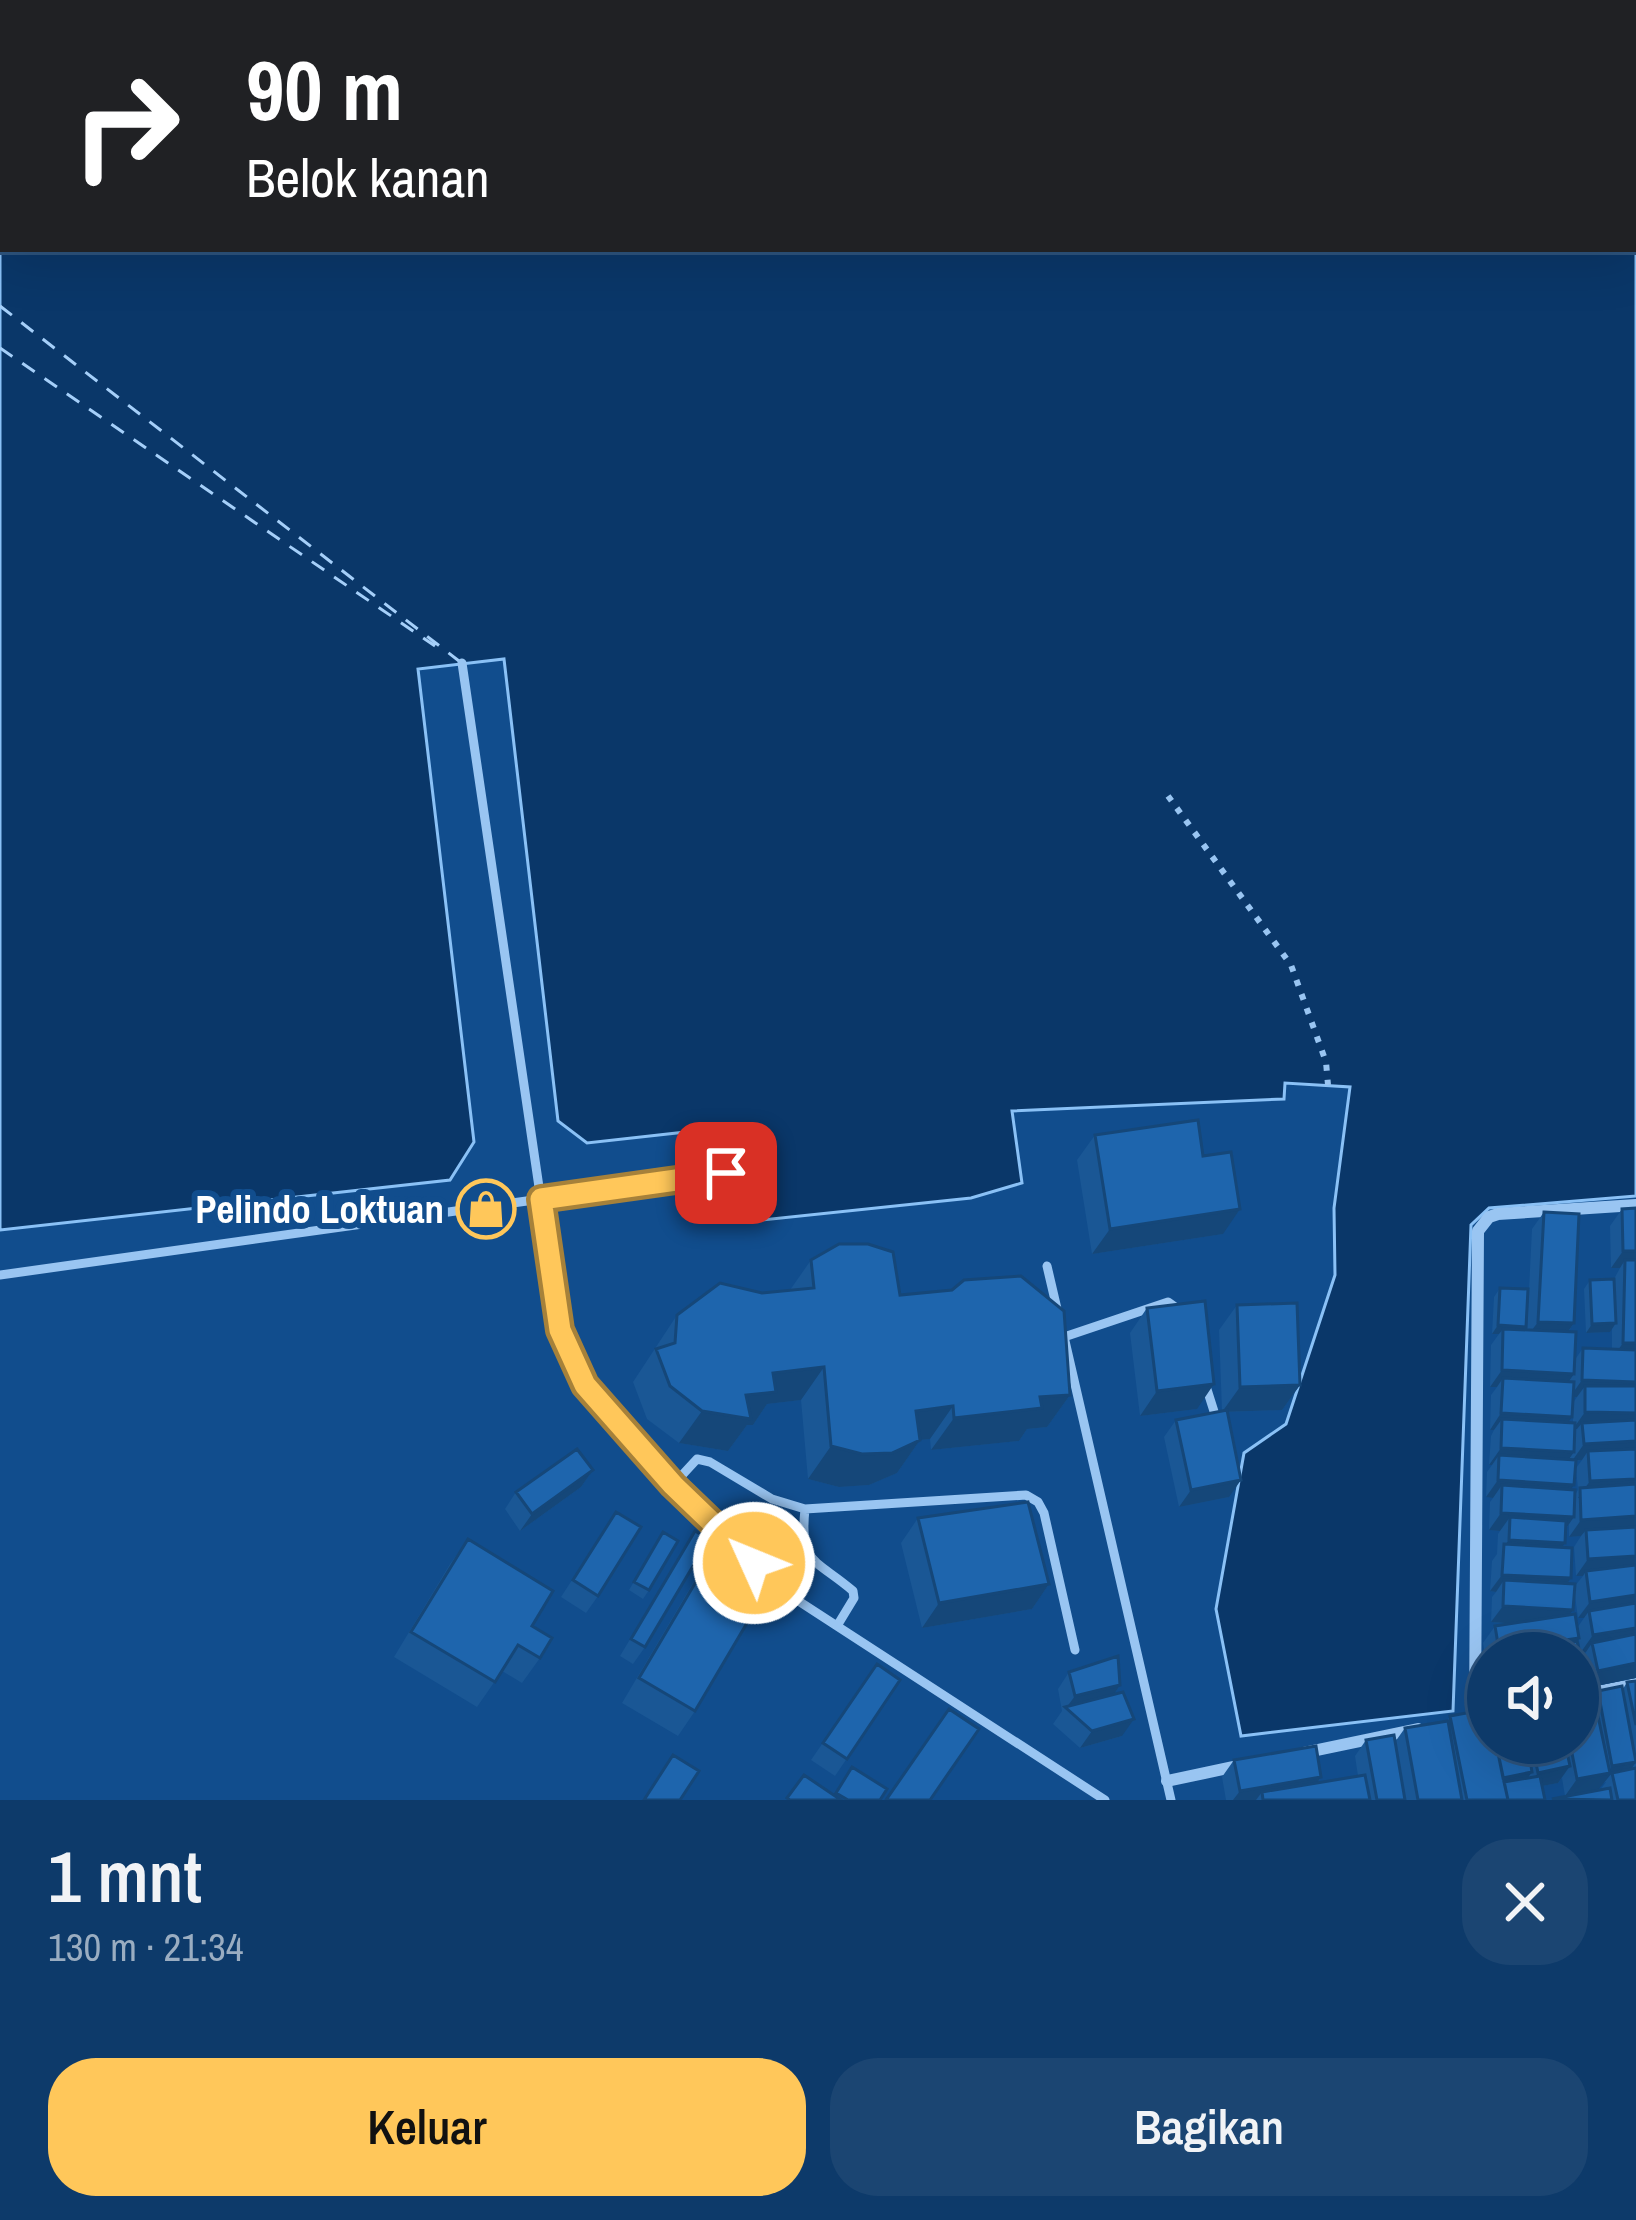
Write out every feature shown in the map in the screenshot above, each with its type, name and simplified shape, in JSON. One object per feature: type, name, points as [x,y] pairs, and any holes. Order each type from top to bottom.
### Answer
[{"type":"street","points":[[1481,1632],[1478,1231],[1498,1214],[1636,1205]]},
{"type":"street","points":[[1599,1692],[1636,1684]]},
{"type":"street","points":[[1452,1721],[1467,1718]]},
{"type":"street","points":[[1291,1755],[1429,1726]]},
{"type":"street","points":[[1167,1781],[1248,1764]]},
{"type":"lane","points":[[462,664],[560,1330],[585,1385],[673,1485],[781,1589],[1106,1800]]},
{"type":"lane","points":[[0,1276],[726,1173]]},
{"type":"lane","points":[[1048,1266],[1171,1800]]},
{"type":"lane","points":[[1064,1337],[1168,1302],[1191,1321]]},
{"type":"lane","points":[[1204,1379],[1222,1436]]},
{"type":"lane","points":[[673,1485],[697,1460],[710,1462],[772,1499],[805,1509],[1026,1495],[1039,1502],[1044,1513],[1075,1650]]},
{"type":"lane","points":[[805,1509],[802,1538],[808,1556],[853,1591],[854,1598],[837,1626]]},
{"type":"path","points":[[1168,796],[1292,965],[1325,1062],[1328,1085]]},
{"type":"water","points":[[0,252],[1636,252],[1636,1196],[1489,1208],[1471,1225],[1453,1711],[1241,1736],[1216,1609],[1244,1453],[1286,1424],[1335,1275],[1334,1208],[1350,1087],[1285,1083],[1284,1099],[1012,1111],[1022,1183],[971,1198],[761,1220],[749,1125],[587,1143],[558,1121],[504,659],[418,669],[474,1142],[450,1180],[0,1230]]},
{"type":"building","points":[[1198,1120],[1203,1156],[1231,1152],[1240,1209],[1110,1229],[1095,1135]]},
{"type":"building","points":[[1636,1208],[1636,1251],[1623,1251],[1622,1209]]},
{"type":"building","points":[[1544,1212],[1579,1214],[1574,1323],[1538,1322]]},
{"type":"building","points":[[839,1244],[868,1244],[893,1252],[900,1295],[952,1290],[964,1280],[1021,1276],[1064,1311],[1070,1395],[1040,1397],[1042,1408],[954,1418],[953,1406],[916,1411],[920,1440],[892,1453],[862,1454],[831,1446],[824,1367],[773,1373],[776,1392],[746,1395],[751,1419],[702,1411],[670,1386],[656,1349],[675,1343],[677,1315],[720,1283],[762,1293],[814,1288],[811,1260]]},
{"type":"building","points":[[1625,1260],[1636,1260],[1636,1343],[1623,1343]]},
{"type":"building","points":[[1614,1279],[1616,1323],[1592,1324],[1590,1280]]},
{"type":"building","points":[[1500,1288],[1528,1289],[1526,1327],[1498,1325]]},
{"type":"building","points":[[1205,1301],[1214,1384],[1157,1391],[1147,1308]]},
{"type":"building","points":[[1297,1303],[1300,1385],[1240,1387],[1237,1305]]},
{"type":"building","points":[[1503,1329],[1576,1332],[1574,1374],[1502,1370]]},
{"type":"building","points":[[1583,1348],[1636,1350],[1636,1382],[1582,1380]]},
{"type":"building","points":[[1503,1378],[1574,1382],[1572,1417],[1501,1413]]},
{"type":"building","points":[[1585,1386],[1636,1386],[1636,1413],[1585,1412]]},
{"type":"building","points":[[1227,1410],[1241,1480],[1191,1490],[1176,1420]]},
{"type":"building","points":[[1502,1419],[1575,1423],[1574,1452],[1501,1448]]},
{"type":"building","points":[[1636,1420],[1636,1441],[1584,1444],[1582,1423]]},
{"type":"building","points":[[577,1449],[593,1470],[532,1514],[516,1492]]},
{"type":"building","points":[[1636,1449],[1636,1479],[1590,1481],[1588,1451]]},
{"type":"building","points":[[1499,1455],[1576,1460],[1574,1485],[1498,1480]]},
{"type":"building","points":[[1636,1484],[1636,1516],[1581,1520],[1580,1488]]},
{"type":"building","points":[[1502,1485],[1575,1490],[1574,1517],[1501,1513]]},
{"type":"building","points":[[1028,1502],[1049,1584],[939,1603],[918,1518]]},
{"type":"building","points":[[616,1512],[641,1527],[598,1596],[573,1580]]},
{"type":"building","points":[[1510,1517],[1566,1521],[1565,1543],[1509,1540]]},
{"type":"building","points":[[1636,1527],[1636,1556],[1588,1559],[1586,1530]]},
{"type":"building","points":[[695,1531],[709,1539],[645,1647],[631,1639]]},
{"type":"building","points":[[663,1532],[678,1541],[649,1590],[634,1582]]},
{"type":"building","points":[[468,1539],[553,1591],[532,1626],[552,1638],[540,1658],[518,1645],[495,1682],[411,1632]]},
{"type":"building","points":[[720,1541],[776,1574],[695,1711],[639,1678]]},
{"type":"building","points":[[1504,1544],[1572,1548],[1571,1578],[1502,1575]]},
{"type":"building","points":[[1636,1565],[1636,1595],[1590,1602],[1586,1571]]},
{"type":"building","points":[[1504,1580],[1575,1584],[1573,1610],[1503,1606]]},
{"type":"building","points":[[1636,1603],[1636,1628],[1592,1632],[1589,1611]]},
{"type":"building","points":[[1575,1614],[1578,1632],[1496,1632],[1495,1626]]},
{"type":"building","points":[[1636,1634],[1636,1663],[1599,1671],[1599,1642]]},
{"type":"building","points":[[1118,1656],[1120,1685],[1075,1696],[1069,1672]]},
{"type":"building","points":[[877,1664],[900,1680],[847,1759],[823,1743]]},
{"type":"building","points":[[1636,1681],[1636,1725],[1627,1682]]},
{"type":"building","points":[[1622,1686],[1636,1762],[1612,1766],[1599,1691]]},
{"type":"building","points":[[1123,1692],[1134,1719],[1092,1731],[1065,1707]]},
{"type":"building","points":[[949,1709],[979,1729],[930,1800],[886,1800]]},
{"type":"building","points":[[1467,1713],[1467,1764],[1500,1764],[1508,1800],[1467,1800],[1450,1716]]},
{"type":"building","points":[[1448,1721],[1462,1800],[1418,1800],[1405,1728]]},
{"type":"building","points":[[1599,1721],[1610,1773],[1577,1779],[1574,1764],[1599,1764]]},
{"type":"building","points":[[1394,1735],[1405,1800],[1377,1800],[1366,1740]]},
{"type":"building","points":[[1316,1746],[1321,1777],[1240,1791],[1234,1760]]},
{"type":"building","points":[[673,1755],[699,1771],[680,1800],[644,1800]]},
{"type":"building","points":[[1500,1764],[1531,1764],[1532,1772],[1503,1778]]},
{"type":"building","points":[[1536,1764],[1570,1764],[1570,1766],[1538,1773]]},
{"type":"building","points":[[852,1767],[887,1789],[880,1800],[848,1800],[836,1793]]},
{"type":"building","points":[[1636,1768],[1636,1800],[1618,1800],[1612,1773]]},
{"type":"building","points":[[804,1775],[841,1800],[787,1798]]},
{"type":"building","points":[[1365,1775],[1370,1800],[1263,1800],[1262,1792]]},
{"type":"building","points":[[1540,1776],[1545,1800],[1508,1800],[1504,1782]]},
{"type":"building","points":[[1610,1788],[1612,1800],[1552,1799]]},
{"type":"ferry route","points":[[0,306],[459,661]]},
{"type":"ferry route","points":[[0,348],[435,646]]},
{"type":"place","name":"Pelindo Loktuan","points":[[486,1209]]},
{"type":"route","points":[[726,1173],[541,1199],[560,1330],[585,1385],[673,1485],[754,1563]]}]
